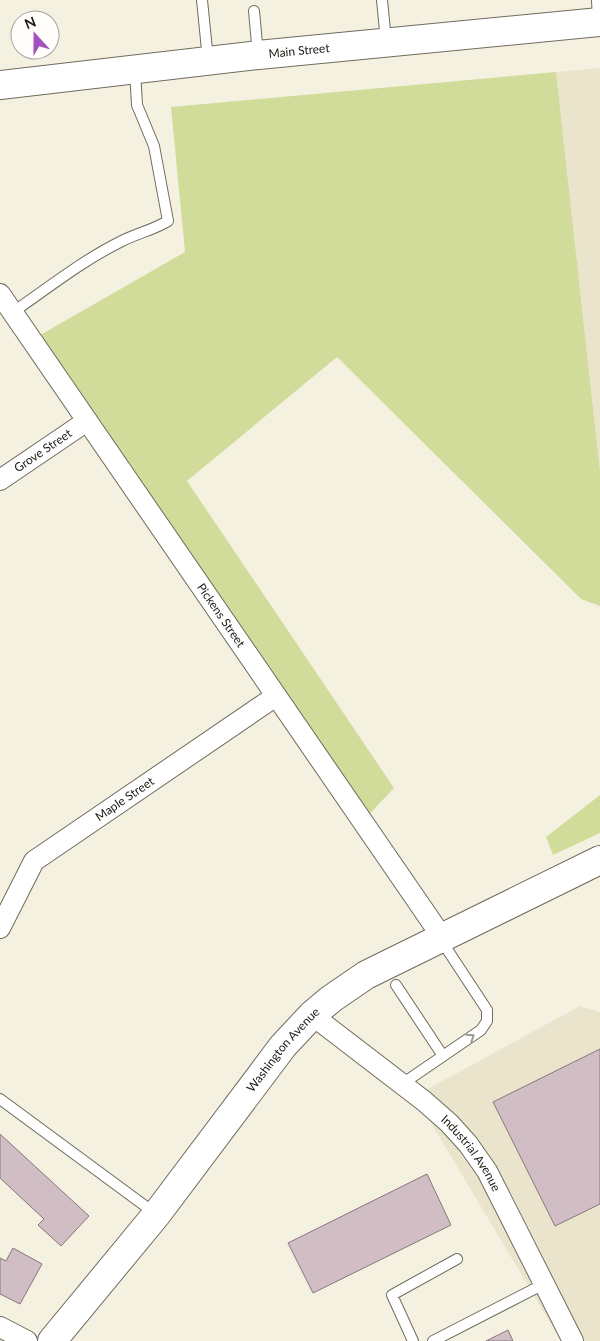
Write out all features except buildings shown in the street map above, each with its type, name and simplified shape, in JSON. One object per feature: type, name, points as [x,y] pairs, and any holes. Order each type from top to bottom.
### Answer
[{"type":"street","name":"Main Street","points":[[0,85],[258,55],[386,43],[598,15]]},
{"type":"street","name":"Pickens Street","points":[[0,294],[441,938]]},
{"type":"street","name":"Grove Street","points":[[0,480],[88,421]]},
{"type":"street","name":"Maple Street","points":[[0,928],[34,861],[276,696]]},
{"type":"street","name":"Washington Avenue","points":[[52,1341],[156,1215],[283,1046],[331,998],[366,975],[600,860]]},
{"type":"street","name":"Industrial Avenue","points":[[312,1016],[449,1122],[468,1144],[487,1171],[573,1341]]},
{"type":"street","points":[[0,1327],[26,1341]]},
{"type":"lane","points":[[202,0],[208,61]]},
{"type":"lane","points":[[382,0],[386,43]]},
{"type":"lane","points":[[254,11],[258,55]]},
{"type":"lane","points":[[12,312],[88,261],[123,241],[155,229],[168,221],[154,146],[137,105],[135,70]]},
{"type":"lane","points":[[402,1084],[481,1030],[487,1021],[487,1010],[441,938]]},
{"type":"lane","points":[[396,985],[443,1056]]},
{"type":"lane","points":[[0,1099],[156,1215]]},
{"type":"lane","points":[[414,1341],[392,1295],[457,1259]]},
{"type":"lane","points":[[433,1341],[544,1284]]},
{"type":"shaded area","points":[[600,68],[600,471],[556,72]]},
{"type":"shaded area","points":[[580,1006],[600,1012],[600,1341],[561,1341],[415,1096]]},
{"type":"green space","points":[[556,72],[600,471],[600,606],[581,599],[337,357],[187,481],[394,788],[362,822],[35,338],[185,252],[171,107]]},
{"type":"green space","points":[[600,795],[600,833],[553,855],[546,837]]}]
